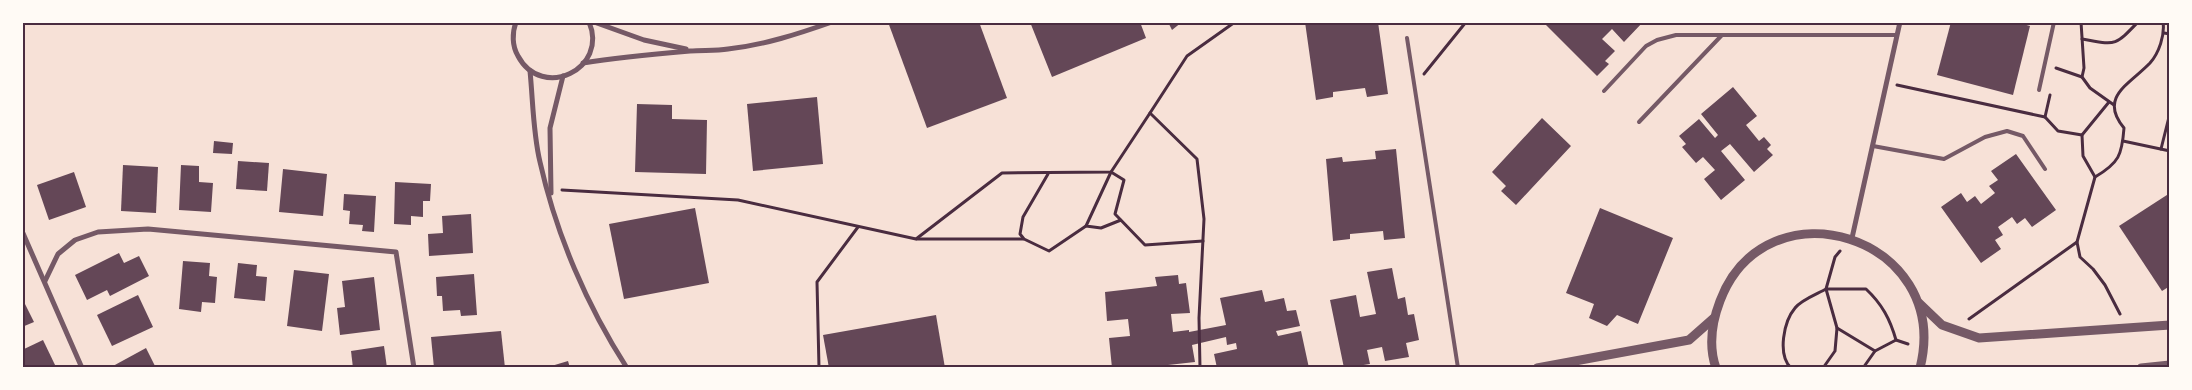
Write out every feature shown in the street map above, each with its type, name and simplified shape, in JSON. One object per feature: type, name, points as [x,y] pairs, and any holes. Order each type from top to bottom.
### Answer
[{"type":"street","points":[[516,22],[513,39],[515,51],[521,62],[530,71],[542,77],[556,78],[569,75],[584,64],[589,56],[593,43],[592,29],[589,22]]},
{"type":"street","points":[[594,22],[644,40],[692,50]]},
{"type":"street","points":[[584,64],[612,58],[692,50],[727,50],[757,45],[788,38],[832,22]]},
{"type":"street","points":[[1852,238],[1900,22]]},
{"type":"street","points":[[530,71],[539,160],[552,206],[576,270],[604,332],[626,368]]},
{"type":"street","points":[[552,206],[550,189],[550,128],[563,76]]},
{"type":"street","points":[[45,281],[58,254],[75,240],[98,232],[148,229],[396,252],[414,368]]},
{"type":"street","points":[[22,230],[82,368]]},
{"type":"street","points":[[1716,368],[1711,341],[1714,318],[1726,284],[1750,257],[1781,239],[1816,232],[1852,238],[1880,253],[1903,275],[1918,302],[1924,326],[1924,350],[1920,368]]},
{"type":"street","points":[[1918,302],[1942,325],[1979,338],[2170,326]]},
{"type":"street","points":[[1537,368],[1689,340],[1714,318]]},
{"type":"street","points":[[2141,368],[2170,365]]},
{"type":"lane","points":[[2039,90],[2054,22]]},
{"type":"lane","points":[[1604,91],[1646,46],[1657,40],[1676,35],[1897,35]]},
{"type":"lane","points":[[1639,122],[1722,35]]},
{"type":"lane","points":[[1407,38],[1413,88],[1458,368]]},
{"type":"lane","points":[[1873,146],[1944,159],[1985,137],[2007,131],[2023,136],[2045,169]]},
{"type":"path","points":[[550,189],[738,200],[916,239],[1024,239],[1050,251],[1086,226],[1111,172],[1187,56],[1235,22]]},
{"type":"path","points":[[1413,88],[1466,22]]},
{"type":"path","points":[[2081,22],[2084,68],[2082,77]]},
{"type":"path","points":[[2082,39],[2106,43],[2118,42],[2138,22]]},
{"type":"path","points":[[2127,328],[2105,286],[2093,269],[2080,257],[2077,242],[2095,177],[2107,170],[2122,152],[2124,128],[2115,117],[2114,105],[2120,90],[2152,61],[2164,33],[2162,22]]},
{"type":"path","points":[[2164,33],[2170,34]]},
{"type":"path","points":[[2054,76],[2058,58]]},
{"type":"path","points":[[2056,68],[2082,77],[2090,88],[2114,105]]},
{"type":"path","points":[[1887,83],[2045,117],[2058,131],[2082,135]]},
{"type":"path","points":[[2045,117],[2051,92]]},
{"type":"path","points":[[2095,177],[2083,156],[2082,135],[2109,102]]},
{"type":"path","points":[[1150,113],[1197,159],[1204,219],[1199,318],[1200,368]]},
{"type":"path","points":[[2161,149],[2170,113]]},
{"type":"path","points":[[2123,142],[2170,151]]},
{"type":"path","points":[[916,239],[1002,173],[1111,172],[1124,180],[1116,214],[1145,245],[1203,241]]},
{"type":"path","points":[[1024,239],[1020,234],[1023,217],[1048,173]]},
{"type":"path","points":[[1086,226],[1101,228],[1121,220]]},
{"type":"path","points":[[819,368],[817,282],[858,226]]},
{"type":"path","points":[[1823,368],[1836,351],[1837,328],[1826,289],[1835,257],[1852,238]]},
{"type":"path","points":[[1954,330],[2077,242]]},
{"type":"path","points":[[1791,368],[1787,363],[1782,336],[1795,307],[1826,289],[1866,289],[1880,302],[1890,320],[1896,340]]},
{"type":"path","points":[[1837,328],[1874,351]]},
{"type":"path","points":[[1863,368],[1874,351],[1896,340],[1924,350]]},
{"type":"path","points":[[1784,368],[1787,363]]},
{"type":"building","points":[[888,22],[979,22],[1007,98],[927,128]]},
{"type":"building","points":[[1030,22],[1140,22],[1146,38],[1052,77]]},
{"type":"building","points":[[1168,22],[1182,22],[1172,30]]},
{"type":"building","points":[[1305,22],[1378,22],[1388,94],[1367,97],[1365,88],[1333,92],[1333,97],[1316,100]]},
{"type":"building","points":[[1543,22],[1643,22],[1624,42],[1612,29],[1602,39],[1615,51],[1605,61],[1609,64],[1597,76]]},
{"type":"building","points":[[1951,22],[2016,22],[2030,26],[2013,95],[1937,75]]},
{"type":"building","points":[[1733,87],[1757,116],[1746,125],[1759,141],[1764,137],[1771,145],[1767,149],[1773,155],[1754,172],[1730,144],[1721,151],[1745,180],[1721,200],[1704,179],[1715,170],[1703,157],[1696,163],[1682,147],[1686,144],[1679,136],[1699,119],[1715,138],[1718,135],[1701,114]]},
{"type":"building","points":[[817,97],[823,164],[753,171],[747,104]]},
{"type":"building","points":[[637,104],[672,105],[672,119],[707,120],[706,174],[635,172]]},
{"type":"building","points":[[1542,118],[1571,146],[1516,205],[1501,191],[1506,186],[1492,172]]},
{"type":"building","points":[[214,141],[233,143],[232,154],[213,153]]},
{"type":"building","points":[[1396,149],[1405,238],[1384,240],[1383,231],[1350,234],[1350,239],[1333,241],[1326,159],[1342,157],[1343,162],[1376,159],[1375,151]]},
{"type":"building","points":[[2016,154],[2056,210],[2032,227],[2025,218],[2017,224],[2012,217],[1998,227],[2003,235],[1995,240],[2001,249],[1981,263],[1941,207],[1961,193],[1967,202],[1975,196],[1981,204],[1995,193],[1989,186],[1998,180],[1991,171]]},
{"type":"building","points":[[238,161],[269,163],[267,191],[236,189]]},
{"type":"building","points":[[123,165],[158,167],[156,213],[121,211]]},
{"type":"building","points":[[181,165],[199,166],[199,182],[213,183],[211,212],[179,210]]},
{"type":"building","points":[[283,169],[327,174],[323,216],[279,212]]},
{"type":"building","points":[[74,172],[86,207],[49,220],[37,185]]},
{"type":"building","points":[[395,182],[431,184],[430,201],[423,201],[423,217],[411,216],[411,225],[394,224]]},
{"type":"building","points":[[2170,193],[2170,286],[2162,291],[2119,226]]},
{"type":"building","points":[[344,194],[376,196],[374,232],[362,231],[363,225],[349,224],[350,211],[343,210]]},
{"type":"building","points":[[695,208],[709,283],[624,299],[609,224]]},
{"type":"building","points":[[1600,208],[1673,238],[1638,324],[1617,315],[1607,326],[1589,318],[1594,304],[1566,293]]},
{"type":"building","points":[[471,214],[473,253],[429,256],[428,234],[443,233],[442,216]]},
{"type":"building","points":[[119,253],[124,263],[139,256],[149,276],[110,296],[107,290],[87,300],[75,275]]},
{"type":"building","points":[[183,261],[210,263],[209,276],[217,277],[215,303],[202,302],[201,312],[179,309]]},
{"type":"building","points":[[238,263],[257,265],[256,276],[267,277],[265,301],[234,298]]},
{"type":"building","points":[[1392,268],[1398,299],[1405,297],[1408,315],[1414,314],[1419,340],[1406,343],[1409,357],[1385,361],[1382,347],[1367,350],[1370,364],[1344,368],[1330,300],[1356,295],[1360,317],[1376,314],[1367,272]]},
{"type":"building","points":[[294,270],[329,274],[322,331],[287,326]]},
{"type":"building","points":[[474,274],[477,315],[461,316],[460,310],[443,311],[442,296],[437,296],[436,277]]},
{"type":"building","points":[[1178,275],[1179,284],[1186,283],[1190,313],[1171,314],[1173,332],[1189,330],[1189,332],[1226,325],[1220,298],[1262,290],[1265,302],[1284,298],[1287,311],[1296,310],[1300,326],[1276,331],[1278,336],[1301,331],[1309,368],[1217,368],[1214,354],[1237,349],[1236,343],[1227,345],[1226,337],[1192,345],[1195,362],[1141,368],[1112,368],[1109,338],[1130,336],[1128,319],[1107,321],[1105,292],[1157,286],[1155,277]]},
{"type":"building","points":[[374,277],[380,330],[340,335],[337,308],[345,307],[342,281]]},
{"type":"building","points":[[138,295],[153,327],[112,346],[97,315]]},
{"type":"building","points":[[22,298],[34,322],[22,327]]},
{"type":"building","points":[[936,315],[945,368],[829,368],[823,335]]},
{"type":"building","points":[[501,331],[505,368],[434,368],[431,337]]},
{"type":"building","points":[[43,340],[56,367],[22,368],[22,350]]},
{"type":"building","points":[[384,346],[387,368],[353,368],[351,351]]},
{"type":"building","points":[[146,348],[156,368],[114,368],[113,366]]},
{"type":"building","points":[[568,361],[570,368],[548,368],[548,367]]}]
